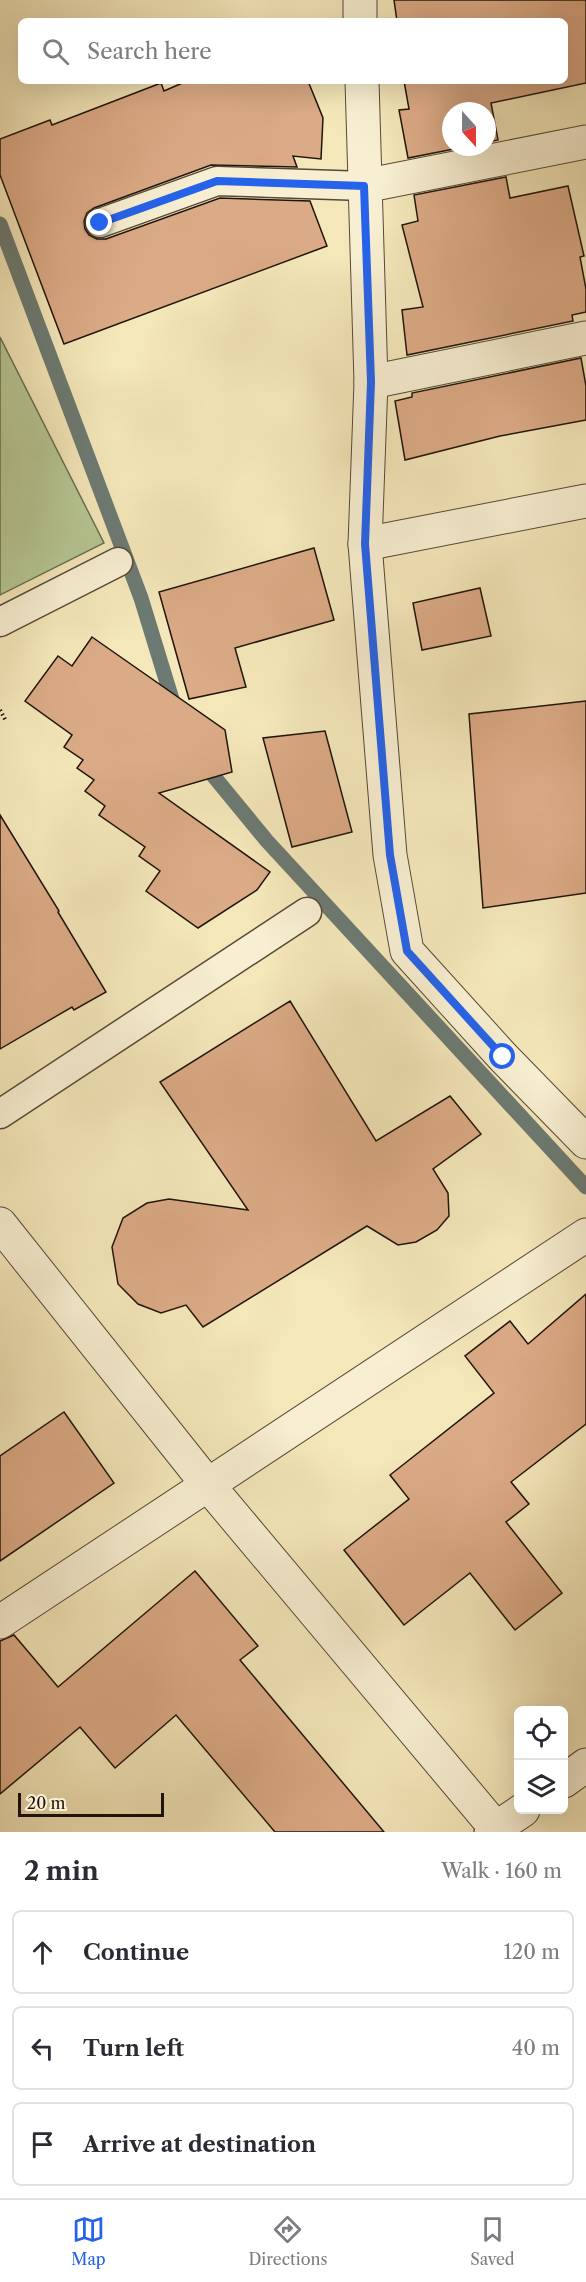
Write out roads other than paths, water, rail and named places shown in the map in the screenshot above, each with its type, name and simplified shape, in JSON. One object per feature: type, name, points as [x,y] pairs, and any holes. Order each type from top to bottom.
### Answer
[{"type":"street","points":[[360,0],[360,18]]},
{"type":"street","points":[[362,84],[371,382],[365,544],[390,855],[407,951],[503,1057],[586,1142]]},
{"type":"street","points":[[364,186],[586,142]]},
{"type":"street","points":[[371,382],[586,338]]},
{"type":"street","points":[[365,544],[586,501]]},
{"type":"street","points":[[0,1224],[208,1485],[495,1831],[517,1814]]},
{"type":"street","points":[[0,1622],[586,1235]]},
{"type":"street","points":[[568,1778],[586,1765]]},
{"type":"lane","points":[[100,223],[217,181],[364,186]]},
{"type":"lane","points":[[0,622],[118,562]]},
{"type":"lane","points":[[0,1114],[306,912]]},
{"type":"waterway","points":[[0,224],[141,598],[175,709]]},
{"type":"waterway","points":[[202,762],[267,841],[586,1187]]}]
